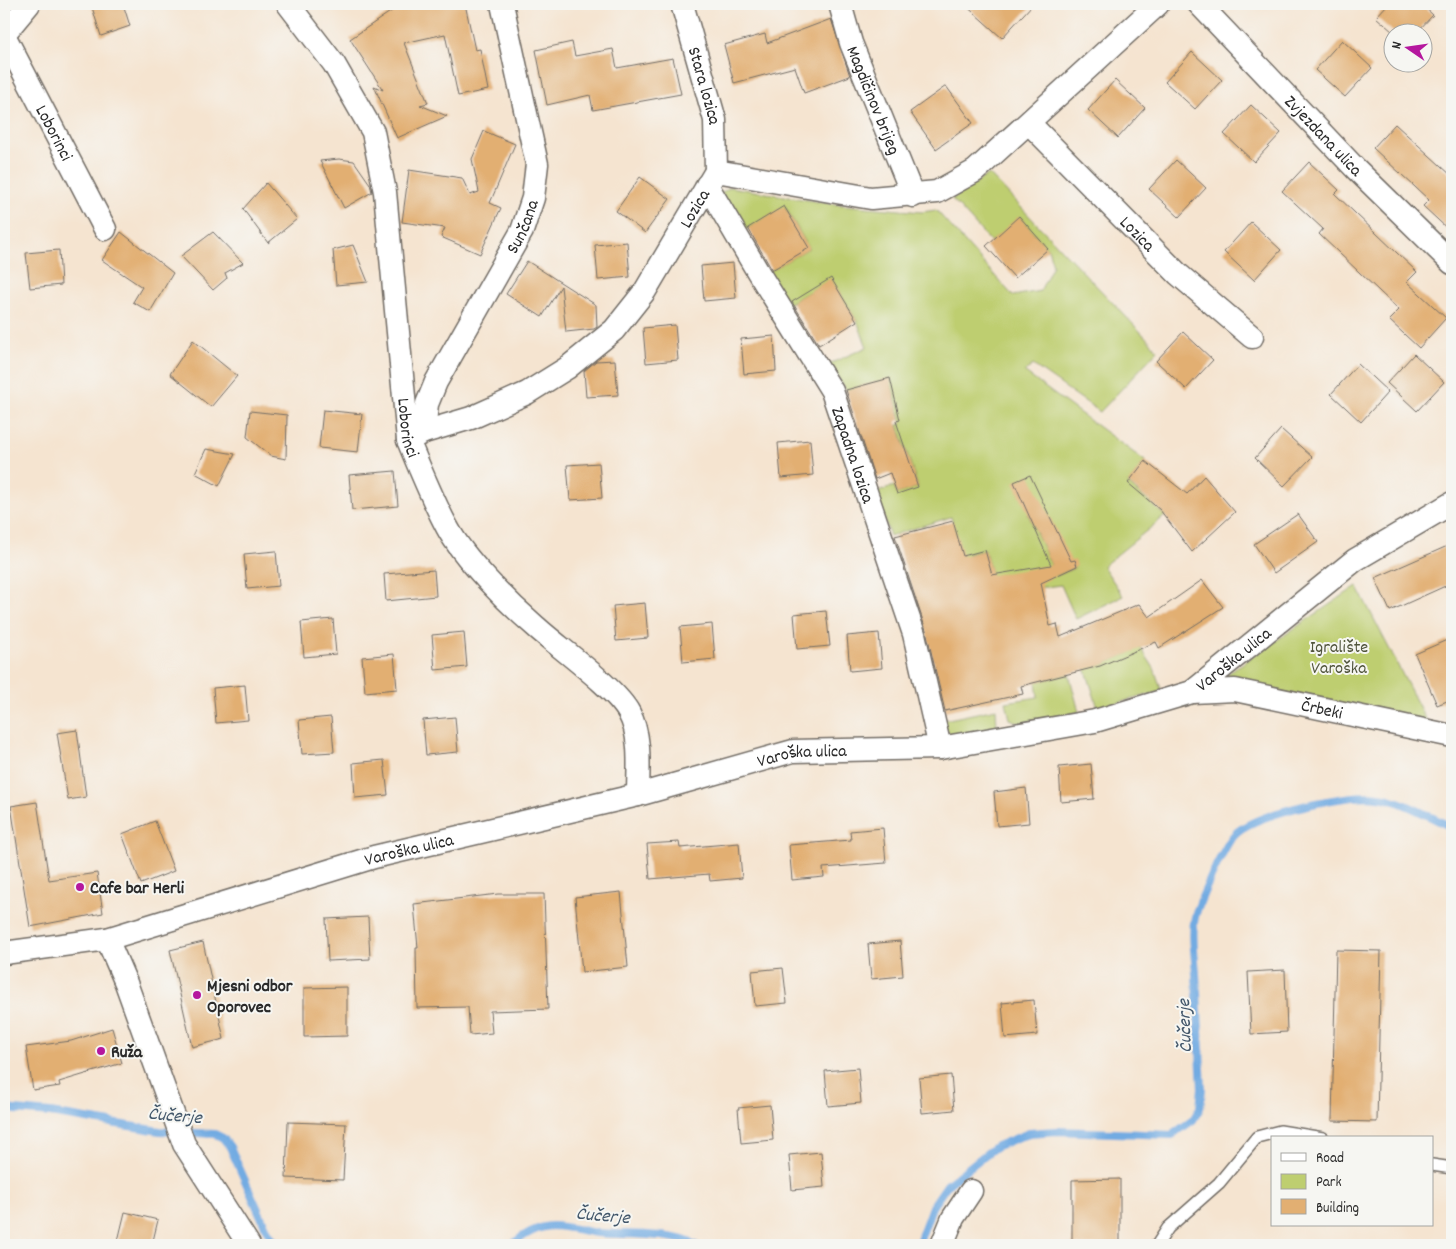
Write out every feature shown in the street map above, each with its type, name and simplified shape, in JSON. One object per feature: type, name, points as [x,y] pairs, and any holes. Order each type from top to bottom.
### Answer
[{"type":"street","name":"Loborinci","points":[[29,4],[4,35],[105,229]]},
{"type":"street","name":"Loborinci","points":[[288,4],[334,64],[373,132],[386,192],[416,436],[448,528],[477,567],[532,624],[611,692],[629,712],[636,730],[638,795]]},
{"type":"street","name":"Sunčana","points":[[416,436],[436,382],[522,231],[533,198],[537,164],[502,4]]},
{"type":"street","name":"Stara lozica","points":[[682,4],[715,120],[711,178]]},
{"type":"street","name":"Magdičinov brijeg","points":[[840,4],[851,43],[914,196]]},
{"type":"street","name":"Lozica","points":[[416,436],[471,418],[527,392],[567,368],[614,330],[645,291],[711,178],[871,198],[914,196],[937,192],[975,171],[1158,4]]},
{"type":"street","name":"Zvjezdana ulica","points":[[1198,4],[1356,169],[1452,263]]},
{"type":"street","name":"Lozica","points":[[1029,123],[1178,274],[1252,337]]},
{"type":"street","name":"Zapadna lozica","points":[[711,178],[758,272],[832,391],[914,634],[940,748]]},
{"type":"street","name":"Varoška ulica","points":[[4,953],[107,939],[374,857],[638,795],[793,751],[940,748],[1095,721],[1192,692],[1355,560],[1452,503]]},
{"type":"street","name":"Črbeki","points":[[1192,692],[1235,690],[1452,736]]},
{"type":"street","points":[[107,939],[126,983],[184,1144],[249,1245]]},
{"type":"street","points":[[942,1245],[953,1218],[971,1191]]},
{"type":"lane","points":[[1157,1245],[1168,1228],[1219,1183],[1258,1137],[1280,1131],[1311,1136]]},
{"type":"lane","points":[[1434,1165],[1452,1168]]},
{"type":"green space","points":[[989,174],[1158,350],[1100,412],[1033,365],[1024,372],[1145,461],[1128,484],[1165,516],[1103,566],[1123,596],[1076,619],[1061,585],[1037,588],[993,581],[985,550],[968,554],[971,563],[959,636],[956,533],[951,517],[890,536],[876,493],[894,486],[897,494],[918,487],[898,425],[902,423],[890,379],[846,390],[829,364],[867,347],[857,321],[831,279],[788,304],[768,272],[809,248],[785,207],[743,231],[721,193],[730,187],[832,204],[922,212],[936,210],[1013,296],[1040,291],[1053,265],[1048,249],[1020,217],[991,242],[952,199]],"holes":[[[1028,514],[1074,567],[1056,576]]]},
{"type":"green space","name":"Igralište Varoška","points":[[1357,586],[1429,726],[1218,680]]},
{"type":"green space","points":[[1118,614],[1154,668],[1161,689],[1159,692],[1098,708],[1083,661],[1093,659],[1097,667],[1129,653]]},
{"type":"green space","points":[[1069,674],[1079,712],[1019,723],[1010,719],[1006,702],[1038,697],[1036,682]]},
{"type":"green space","points":[[996,709],[997,728],[956,735],[949,733],[942,724],[944,720]]},
{"type":"building","points":[[91,4],[123,4],[130,26],[101,36]]},
{"type":"building","points":[[402,4],[465,4],[475,50],[480,49],[488,90],[458,96],[445,34],[404,43],[428,103],[420,105],[447,116],[397,138],[374,86],[383,90],[350,39]]},
{"type":"building","points":[[964,4],[1033,4],[1002,38]]},
{"type":"building","points":[[1388,4],[1421,4],[1433,15],[1426,22],[1384,22],[1384,24],[1376,17]]},
{"type":"building","points":[[831,19],[850,76],[804,93],[795,67],[734,83],[724,45],[765,34],[767,43]]},
{"type":"building","points":[[1342,40],[1372,68],[1345,97],[1315,70]]},
{"type":"building","points":[[572,42],[575,56],[613,49],[617,68],[673,58],[681,94],[593,110],[590,95],[547,105],[536,50]]},
{"type":"building","points":[[1192,52],[1222,80],[1195,109],[1165,82]]},
{"type":"building","points":[[1115,80],[1145,108],[1118,138],[1088,110]]},
{"type":"building","points":[[946,86],[973,123],[936,149],[910,112]]},
{"type":"building","points":[[1251,105],[1281,133],[1254,162],[1224,134]]},
{"type":"building","points":[[1395,124],[1452,176],[1452,233],[1423,206],[1429,200],[1373,148]]},
{"type":"building","points":[[484,131],[515,144],[490,203],[501,208],[480,254],[441,237],[445,228],[402,222],[409,170],[462,178],[470,195],[479,192],[472,159]]},
{"type":"building","points":[[339,159],[354,161],[370,184],[372,192],[344,208],[320,161]]},
{"type":"building","points":[[1176,160],[1206,188],[1179,217],[1149,189]]},
{"type":"building","points":[[1309,162],[1339,190],[1335,194],[1417,272],[1407,282],[1446,318],[1419,348],[1389,320],[1399,310],[1319,234],[1323,229],[1282,191]]},
{"type":"building","points":[[640,177],[670,199],[645,233],[616,211]]},
{"type":"building","points":[[266,183],[297,219],[268,243],[243,209]]},
{"type":"building","points":[[784,206],[809,248],[772,270],[748,228]]},
{"type":"building","points":[[1019,216],[1048,249],[1015,278],[986,246]]},
{"type":"building","points":[[1251,222],[1281,250],[1254,280],[1224,252]]},
{"type":"building","points":[[121,232],[173,273],[150,312],[133,302],[142,287],[102,260]]},
{"type":"building","points":[[213,232],[243,263],[225,273],[227,278],[213,290],[181,256]]},
{"type":"building","points":[[627,242],[630,277],[598,280],[595,245]]},
{"type":"building","points":[[353,245],[368,282],[336,285],[333,250]]},
{"type":"building","points":[[59,250],[61,285],[30,288],[26,253]]},
{"type":"building","points":[[527,261],[596,305],[597,327],[566,332],[561,286],[542,317],[506,294]]},
{"type":"building","points":[[733,263],[736,298],[704,301],[701,266]]},
{"type":"building","points":[[831,278],[857,321],[819,345],[792,302]]},
{"type":"building","points":[[675,325],[678,360],[646,363],[643,328]]},
{"type":"building","points":[[1183,332],[1213,360],[1186,389],[1156,361]]},
{"type":"building","points":[[774,336],[776,371],[744,374],[741,339]]},
{"type":"building","points":[[193,340],[237,376],[211,407],[170,374]]},
{"type":"building","points":[[1414,354],[1444,382],[1417,411],[1387,383]]},
{"type":"building","points":[[615,360],[618,395],[586,397],[584,371],[596,361]]},
{"type":"building","points":[[1358,364],[1388,392],[1361,422],[1331,394]]},
{"type":"building","points":[[890,378],[900,420],[896,421],[918,487],[897,494],[890,473],[875,479],[846,390]]},
{"type":"building","points":[[323,410],[362,414],[358,452],[319,448]]},
{"type":"building","points":[[250,411],[287,415],[286,459],[271,456],[247,437]]},
{"type":"building","points":[[1281,429],[1312,457],[1284,486],[1255,458]]},
{"type":"building","points":[[810,440],[813,475],[781,478],[778,443]]},
{"type":"building","points":[[206,449],[235,454],[219,486],[195,473]]},
{"type":"building","points":[[1145,461],[1187,494],[1204,476],[1235,512],[1192,552],[1160,510],[1128,483]]},
{"type":"building","points":[[599,463],[602,498],[570,500],[567,465]]},
{"type":"building","points":[[395,471],[398,506],[352,510],[349,475]]},
{"type":"building","points":[[1030,475],[1071,561],[1075,560],[1077,566],[1041,583],[1050,626],[1057,624],[1060,637],[1139,604],[1149,617],[1202,580],[1223,607],[1159,648],[1156,642],[1100,666],[1021,686],[1023,694],[945,711],[926,630],[895,536],[953,521],[963,556],[985,550],[992,575],[1051,565],[1014,482]]},
{"type":"building","points":[[1298,514],[1318,542],[1274,573],[1254,544]]},
{"type":"building","points":[[1452,544],[1452,583],[1390,611],[1375,578]]},
{"type":"building","points":[[276,551],[279,586],[247,589],[244,554]]},
{"type":"building","points":[[434,570],[436,596],[386,601],[384,574]]},
{"type":"building","points":[[645,603],[648,638],[616,641],[613,606]]},
{"type":"building","points":[[826,611],[830,646],[797,649],[794,614]]},
{"type":"building","points":[[333,619],[336,654],[304,657],[301,622]]},
{"type":"building","points":[[712,624],[715,659],[683,662],[680,627]]},
{"type":"building","points":[[464,632],[467,667],[435,670],[432,635]]},
{"type":"building","points":[[879,633],[882,668],[850,671],[847,636]]},
{"type":"building","points":[[1447,640],[1452,652],[1452,699],[1437,705],[1415,654]]},
{"type":"building","points":[[394,654],[397,689],[365,692],[362,657]]},
{"type":"building","points":[[245,685],[248,720],[216,723],[213,688]]},
{"type":"building","points":[[331,717],[334,752],[302,754],[299,720]]},
{"type":"building","points":[[455,717],[458,752],[426,755],[423,720]]},
{"type":"building","points":[[77,730],[86,797],[68,800],[57,733]]},
{"type":"building","points":[[384,760],[388,795],[355,798],[353,763]]},
{"type":"building","points":[[1091,764],[1094,799],[1061,802],[1059,767]]},
{"type":"building","points":[[1026,788],[1029,823],[997,826],[994,792]]},
{"type":"building","points":[[37,802],[49,880],[97,873],[103,913],[30,927],[11,806]]},
{"type":"building","points":[[155,821],[174,871],[141,884],[122,834]]},
{"type":"building","points":[[883,828],[886,863],[823,868],[824,877],[792,880],[789,845],[851,840],[850,831]]},
{"type":"building","points":[[679,842],[680,848],[739,843],[742,878],[710,881],[709,874],[650,879],[647,844]]},
{"type":"building","points":[[621,892],[628,967],[582,972],[575,897]]},
{"type":"building","points":[[498,894],[544,894],[548,1009],[490,1011],[492,1033],[470,1035],[468,1007],[417,1008],[416,948],[418,948],[414,904]]},
{"type":"building","points":[[368,917],[370,959],[328,961],[326,919]]},
{"type":"building","points":[[900,941],[903,976],[871,979],[868,944]]},
{"type":"building","name":"Mjesni odbor Oporovec","points":[[203,942],[224,1039],[192,1047],[170,950]]},
{"type":"building","points":[[1336,950],[1381,951],[1377,1122],[1332,1121]]},
{"type":"building","points":[[783,968],[787,1003],[755,1006],[752,971]]},
{"type":"building","points":[[1285,970],[1287,1032],[1251,1034],[1248,972]]},
{"type":"building","points":[[347,987],[347,1036],[304,1037],[304,988]]},
{"type":"building","points":[[1034,1000],[1037,1035],[1005,1038],[1002,1003]]},
{"type":"building","points":[[112,1028],[122,1063],[59,1082],[60,1086],[33,1090],[26,1047],[71,1041]]},
{"type":"building","points":[[858,1068],[861,1103],[828,1106],[825,1071]]},
{"type":"building","points":[[951,1075],[954,1110],[922,1113],[919,1078]]},
{"type":"building","points":[[770,1105],[773,1140],[741,1143],[738,1108]]},
{"type":"building","points":[[288,1122],[346,1124],[343,1180],[286,1178]]},
{"type":"building","points":[[821,1152],[824,1187],[792,1190],[789,1155]]},
{"type":"building","points":[[1120,1179],[1120,1245],[1072,1245],[1072,1180]]},
{"type":"building","points":[[125,1212],[158,1220],[152,1245],[117,1245]]},
{"type":"waterway","name":"Čučerje","points":[[918,1245],[932,1207],[947,1185],[995,1147],[1029,1133],[1056,1131],[1172,1135],[1193,1120],[1200,1108],[1202,1088],[1193,931],[1195,917],[1213,872],[1226,847],[1237,832],[1248,825],[1284,811],[1327,801],[1365,796],[1379,797],[1397,802],[1452,827]]},
{"type":"waterway","name":"Čučerje","points":[[4,1109],[50,1113],[160,1131],[215,1134],[223,1138],[230,1147],[268,1232],[277,1245]]},
{"type":"waterway","name":"Čučerje","points":[[512,1245],[530,1232],[552,1226],[597,1233],[661,1236],[686,1241],[695,1245]]},
{"type":"place","name":"Cafe bar Herli","points":[[80,887]]},
{"type":"place","name":"Mjesni odbor Oporovec","points":[[197,995]]},
{"type":"place","name":"Ruža","points":[[101,1051]]}]
